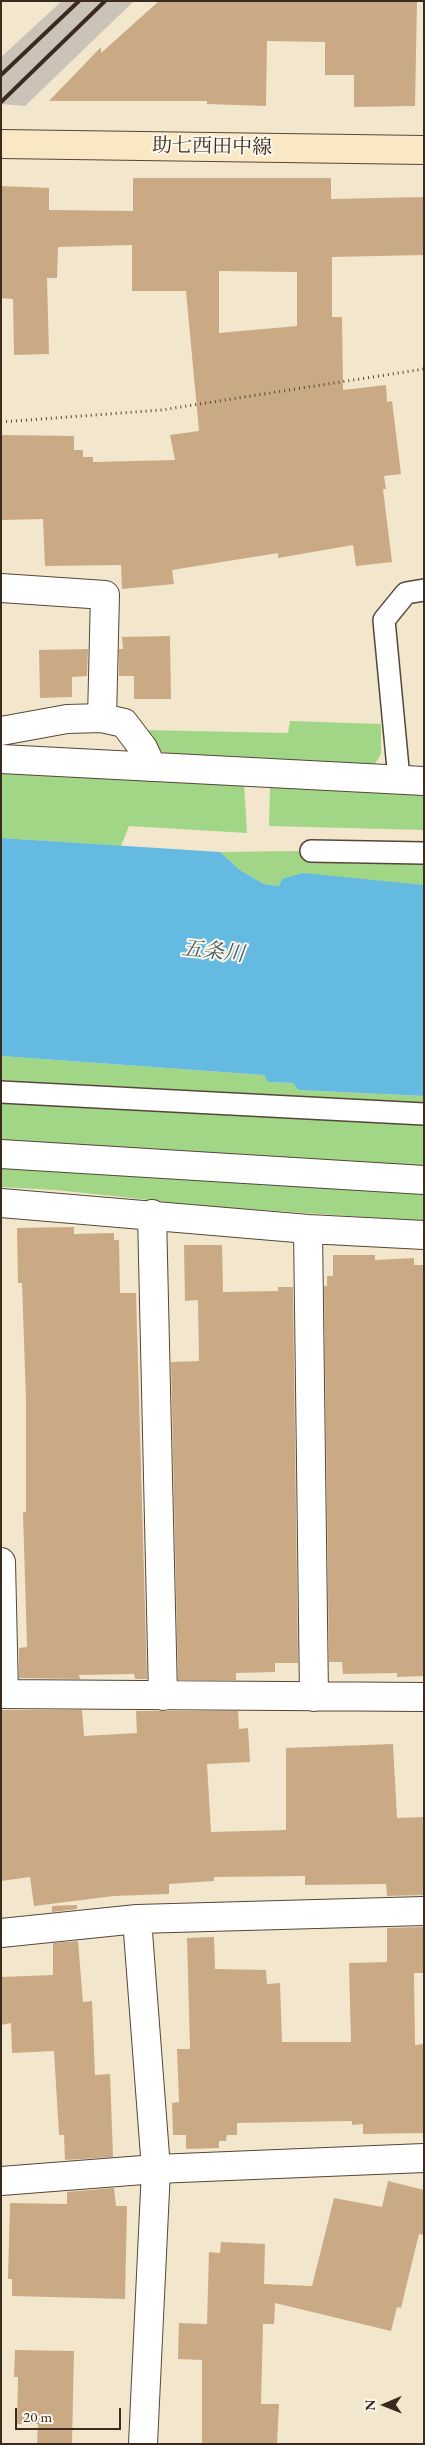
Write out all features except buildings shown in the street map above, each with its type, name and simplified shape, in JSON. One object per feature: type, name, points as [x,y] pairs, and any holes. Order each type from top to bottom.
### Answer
[{"type":"main road","name":"助七西田中線","points":[[1,144],[424,150]]},
{"type":"street","points":[[1,588],[105,595],[102,718]]},
{"type":"street","points":[[1,731],[67,719],[102,718],[124,723],[143,748],[152,767]]},
{"type":"street","points":[[1,758],[412,780]]},
{"type":"street","points":[[1,1154],[424,1180]]},
{"type":"street","points":[[1,1203],[152,1214],[308,1229],[424,1235]]},
{"type":"street","points":[[152,1214],[163,1696]]},
{"type":"street","points":[[308,1229],[314,1697]]},
{"type":"street","points":[[1,1562],[2,1694],[424,1697]]},
{"type":"street","points":[[1,1933],[137,1919],[424,1911]]},
{"type":"street","points":[[137,1919],[156,2169],[143,2444]]},
{"type":"street","points":[[1,2181],[156,2169],[424,2158]]},
{"type":"lane","points":[[412,780],[384,620],[406,592],[424,590]]},
{"type":"lane","points":[[311,851],[424,852]]},
{"type":"lane","points":[[1,1092],[424,1114]]},
{"type":"path","points":[[1,422],[162,410],[424,369]]},
{"type":"shaded area","points":[[62,1],[134,1],[25,106],[1,104],[1,57]]},
{"type":"green space","points":[[290,721],[381,724],[381,754],[373,767],[169,756],[155,747],[143,730],[288,733]]},
{"type":"green space","points":[[1,771],[244,784],[247,833],[129,826],[121,846],[1,838]]},
{"type":"green space","points":[[270,786],[424,795],[424,830],[269,826]]},
{"type":"green space","points":[[298,851],[310,860],[357,864],[424,861],[424,885],[282,879],[279,886],[264,884],[240,870],[220,852]]},
{"type":"green space","points":[[1,1056],[264,1075],[268,1082],[293,1083],[298,1090],[424,1096],[424,1103],[1,1080]]},
{"type":"green space","points":[[1,1097],[424,1121],[424,1169],[1,1143]]},
{"type":"green space","points":[[1,1167],[424,1191],[424,1221],[215,1207],[56,1190],[1,1187]]},
{"type":"water","name":"五条川","points":[[1,838],[220,852],[240,870],[264,884],[279,886],[282,879],[303,873],[424,885],[424,1096],[298,1090],[293,1083],[268,1082],[264,1075],[1,1056]]},
{"type":"railway","points":[[1,75],[79,1]]},
{"type":"railway","points":[[1,102],[105,1]]}]
